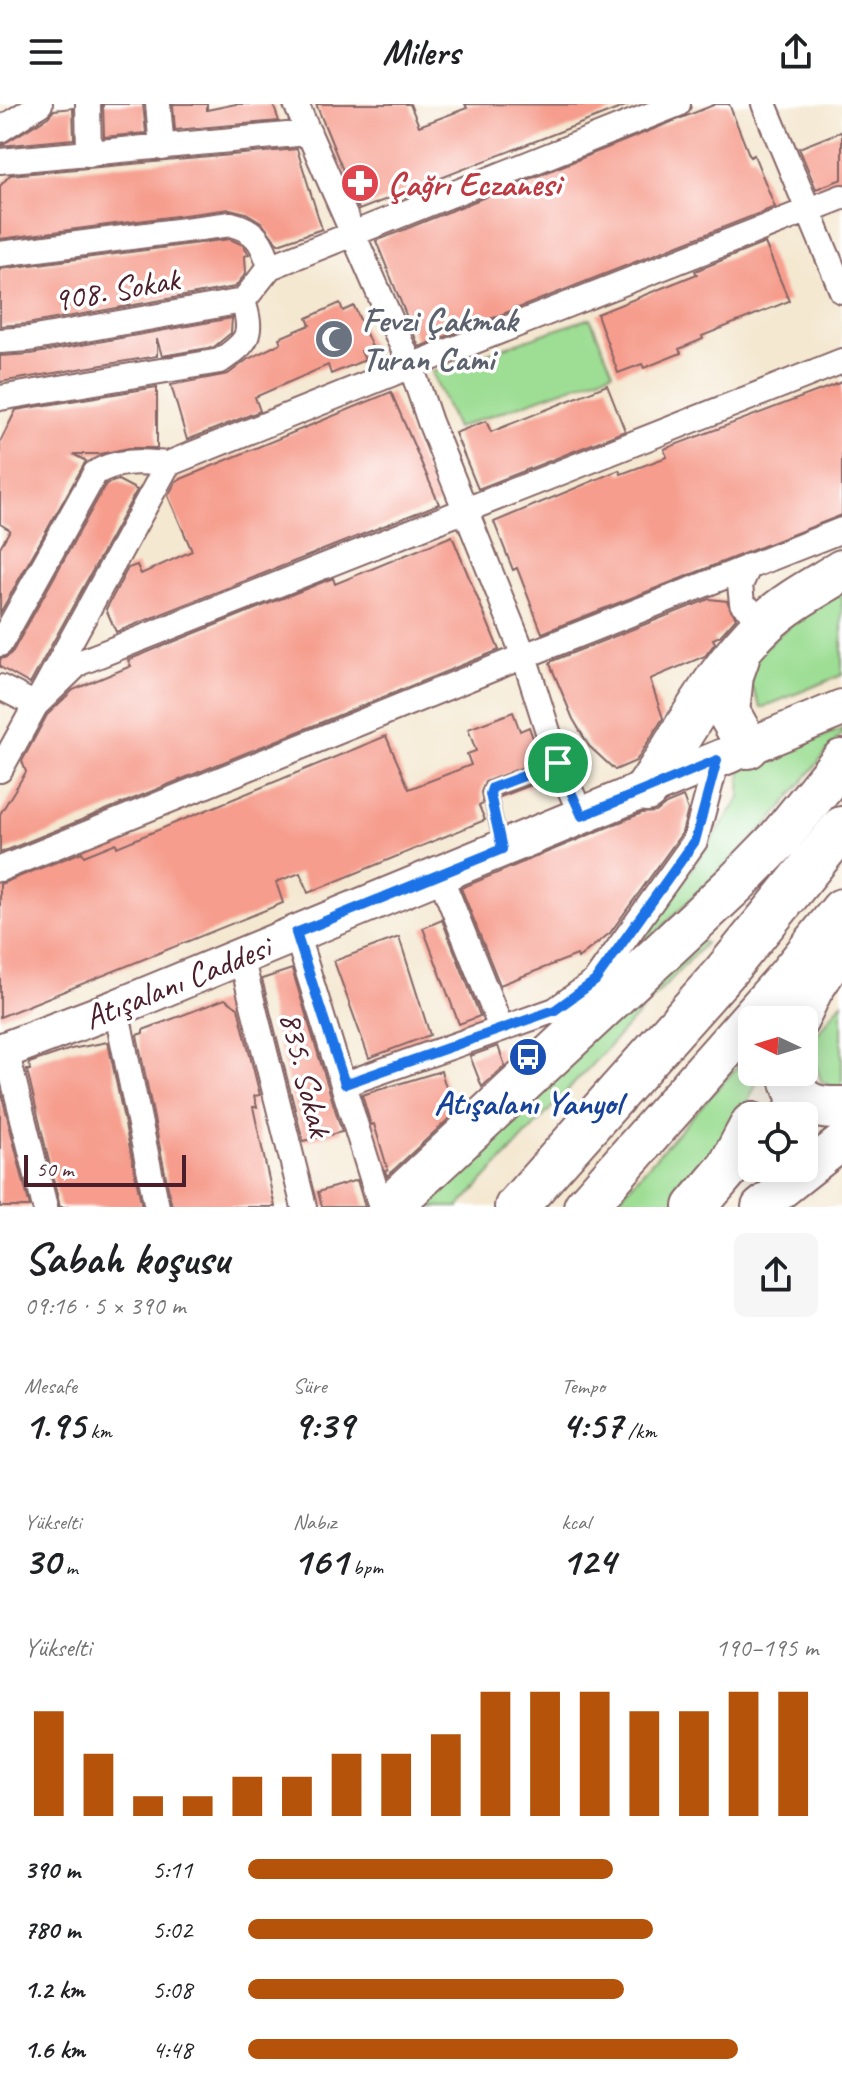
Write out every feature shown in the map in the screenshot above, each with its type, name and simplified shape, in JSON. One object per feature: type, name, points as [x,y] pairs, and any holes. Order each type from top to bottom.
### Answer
[{"type":"highway","points":[[646,790],[720,673],[753,636],[801,595],[842,571]]},
{"type":"highway","points":[[732,754],[728,712],[732,675],[753,636]]},
{"type":"highway","points":[[389,1207],[746,872],[778,840],[842,761]]},
{"type":"highway","points":[[516,1207],[724,973],[842,828]]},
{"type":"highway","points":[[585,1207],[788,977],[842,910]]},
{"type":"highway","points":[[804,1006],[842,942]]},
{"type":"highway","points":[[793,1086],[795,1094],[803,1100],[823,1107],[842,1108]]},
{"type":"highway","points":[[695,1207],[729,1167],[738,1150]]},
{"type":"main road","name":"Atışalanı Caddesi","points":[[3,1051],[241,957],[838,710]]},
{"type":"main road","points":[[760,1207],[842,1142]]},
{"type":"street","points":[[0,130],[40,104]]},
{"type":"street","points":[[88,104],[89,154]]},
{"type":"street","points":[[158,104],[162,148]]},
{"type":"street","points":[[296,104],[411,366],[430,422],[524,656],[558,763],[582,816]]},
{"type":"street","points":[[3,402],[220,361],[243,345],[250,324],[243,301],[270,267],[678,104]]},
{"type":"street","points":[[764,104],[842,291]]},
{"type":"street","points":[[0,161],[309,133]]},
{"type":"street","points":[[0,644],[95,473],[111,463],[168,464],[842,197]]},
{"type":"street","points":[[0,254],[231,224],[248,229],[263,243],[270,267]]},
{"type":"street","name":"908. Sokak","points":[[0,341],[29,339],[243,301]]},
{"type":"street","points":[[36,705],[79,663],[842,361]]},
{"type":"street","points":[[0,770],[168,464]]},
{"type":"street","points":[[0,869],[842,530]]},
{"type":"street","points":[[749,566],[740,585],[742,603],[753,636]]},
{"type":"street","points":[[0,687],[36,705]]},
{"type":"street","points":[[345,1084],[555,1010],[595,981],[695,841],[732,754]]},
{"type":"street","points":[[439,873],[501,1028]]},
{"type":"street","points":[[296,933],[381,1207]]},
{"type":"street","name":"835. Sokak","points":[[241,957],[304,1207]]},
{"type":"street","points":[[116,1008],[157,1207]]},
{"type":"street","points":[[3,1051],[45,1207]]},
{"type":"lane","points":[[502,849],[490,794],[492,788],[558,763]]},
{"type":"green space","points":[[590,318],[613,372],[456,428],[432,372]]},
{"type":"green space","points":[[842,581],[842,675],[761,708],[748,679],[752,658]]},
{"type":"green space","points":[[842,729],[842,733],[771,821],[634,954],[740,798],[741,769]]},
{"type":"green space","points":[[690,936],[705,943],[459,1207],[403,1207]]},
{"type":"green space","points":[[842,1002],[840,1090],[822,1082],[818,1072],[818,1033]]},
{"type":"green space","points":[[738,1066],[738,1086],[755,1086],[748,1102],[738,1102],[738,1123],[716,1169],[679,1207],[611,1207]]},
{"type":"building","points":[[103,104],[143,104],[146,133],[104,137]]},
{"type":"building","points":[[173,104],[207,104],[207,110],[236,104],[273,104],[279,121],[175,130]]},
{"type":"building","points":[[316,104],[410,104],[419,126],[467,108],[465,104],[628,105],[359,210]]},
{"type":"building","points":[[716,104],[729,104],[750,157],[754,155],[775,207],[419,347],[376,241]]},
{"type":"building","points":[[73,108],[74,139],[0,146],[48,117],[54,110]]},
{"type":"building","points":[[842,131],[842,179],[816,189],[799,148]]},
{"type":"building","points":[[297,149],[322,229],[278,244],[261,222],[246,213],[230,209],[0,239],[0,186],[10,175]]},
{"type":"building","points":[[230,239],[243,245],[249,254],[245,256],[246,273],[235,287],[27,324],[0,326],[0,269]]},
{"type":"building","points":[[765,243],[789,301],[702,336],[703,339],[679,349],[681,353],[644,368],[642,364],[618,373],[597,314]]},
{"type":"building","points":[[340,303],[343,311],[354,306],[372,347],[361,351],[365,360],[331,374],[328,365],[255,397],[260,411],[187,440],[171,385],[228,374],[248,359],[281,343],[279,338],[310,325],[307,318]]},
{"type":"building","points":[[232,318],[231,333],[214,347],[162,356],[157,339],[157,356],[0,382],[0,356],[31,354]]},
{"type":"building","points":[[842,382],[842,515],[542,633],[517,568],[513,570],[494,522],[619,470],[621,474],[667,457],[664,449]]},
{"type":"building","points":[[607,385],[625,431],[478,489],[455,433],[486,421],[491,432]]},
{"type":"building","points":[[157,387],[157,448],[73,454],[86,461],[0,613],[0,547],[10,530],[0,524],[0,442],[16,410]]},
{"type":"building","points":[[391,392],[439,504],[116,632],[106,609],[128,568],[137,565],[141,574],[192,551],[168,496],[176,481]]},
{"type":"building","points":[[118,480],[137,490],[30,684],[0,667],[0,659],[13,651],[106,484]]},
{"type":"building","points":[[452,536],[499,650],[0,853],[0,814],[26,772],[22,761],[47,715],[73,690],[131,666],[128,660],[333,578],[335,584]]},
{"type":"building","points":[[709,599],[727,601],[736,618],[720,636],[713,639],[715,643],[705,656],[650,679],[663,718],[636,761],[615,770],[589,746],[573,719],[550,664]]},
{"type":"building","points":[[513,712],[520,731],[529,727],[541,760],[485,782],[481,792],[483,804],[479,806],[485,820],[308,893],[300,873],[276,882],[283,903],[0,1017],[0,884],[82,852],[84,856],[116,843],[117,847],[386,736],[409,789],[471,765],[467,754],[476,751],[468,729]]},
{"type":"building","points":[[548,777],[500,797],[499,795]]},
{"type":"building","points":[[683,797],[688,810],[682,833],[610,933],[578,958],[577,955],[500,985],[461,888],[642,813],[656,812]]},
{"type":"building","points":[[442,920],[480,1016],[459,1024],[423,928]]},
{"type":"building","points":[[399,937],[430,1035],[369,1058],[334,961]]},
{"type":"building","points":[[292,969],[342,1132],[303,1141],[262,979]]},
{"type":"building","points":[[225,999],[238,1008],[260,1095],[254,1096],[257,1107],[253,1107],[275,1207],[172,1207],[137,1035]]},
{"type":"building","points":[[108,1042],[142,1207],[60,1207],[27,1070],[30,1070],[29,1063],[71,1049]]},
{"type":"building","points":[[498,1046],[505,1066],[482,1087],[470,1056]]},
{"type":"building","points":[[441,1071],[454,1114],[387,1176],[385,1171],[388,1170],[374,1124],[371,1125],[362,1095]]},
{"type":"building","points":[[0,1088],[30,1207],[0,1207]]},
{"type":"building","points":[[357,1180],[365,1207],[322,1207],[318,1192]]},
{"type":"place","name":"Çağrı Eczanesi","points":[[360,183]]},
{"type":"place","name":"Fevzi Çakmak Turan Cami","points":[[334,339]]},
{"type":"place","name":"Atışalanı Yanyol","points":[[528,1057]]},
{"type":"route","points":[[717,760],[695,841],[595,981],[555,1010],[345,1084],[296,933],[502,849],[490,794],[492,788],[558,763],[582,816],[717,760]]}]
